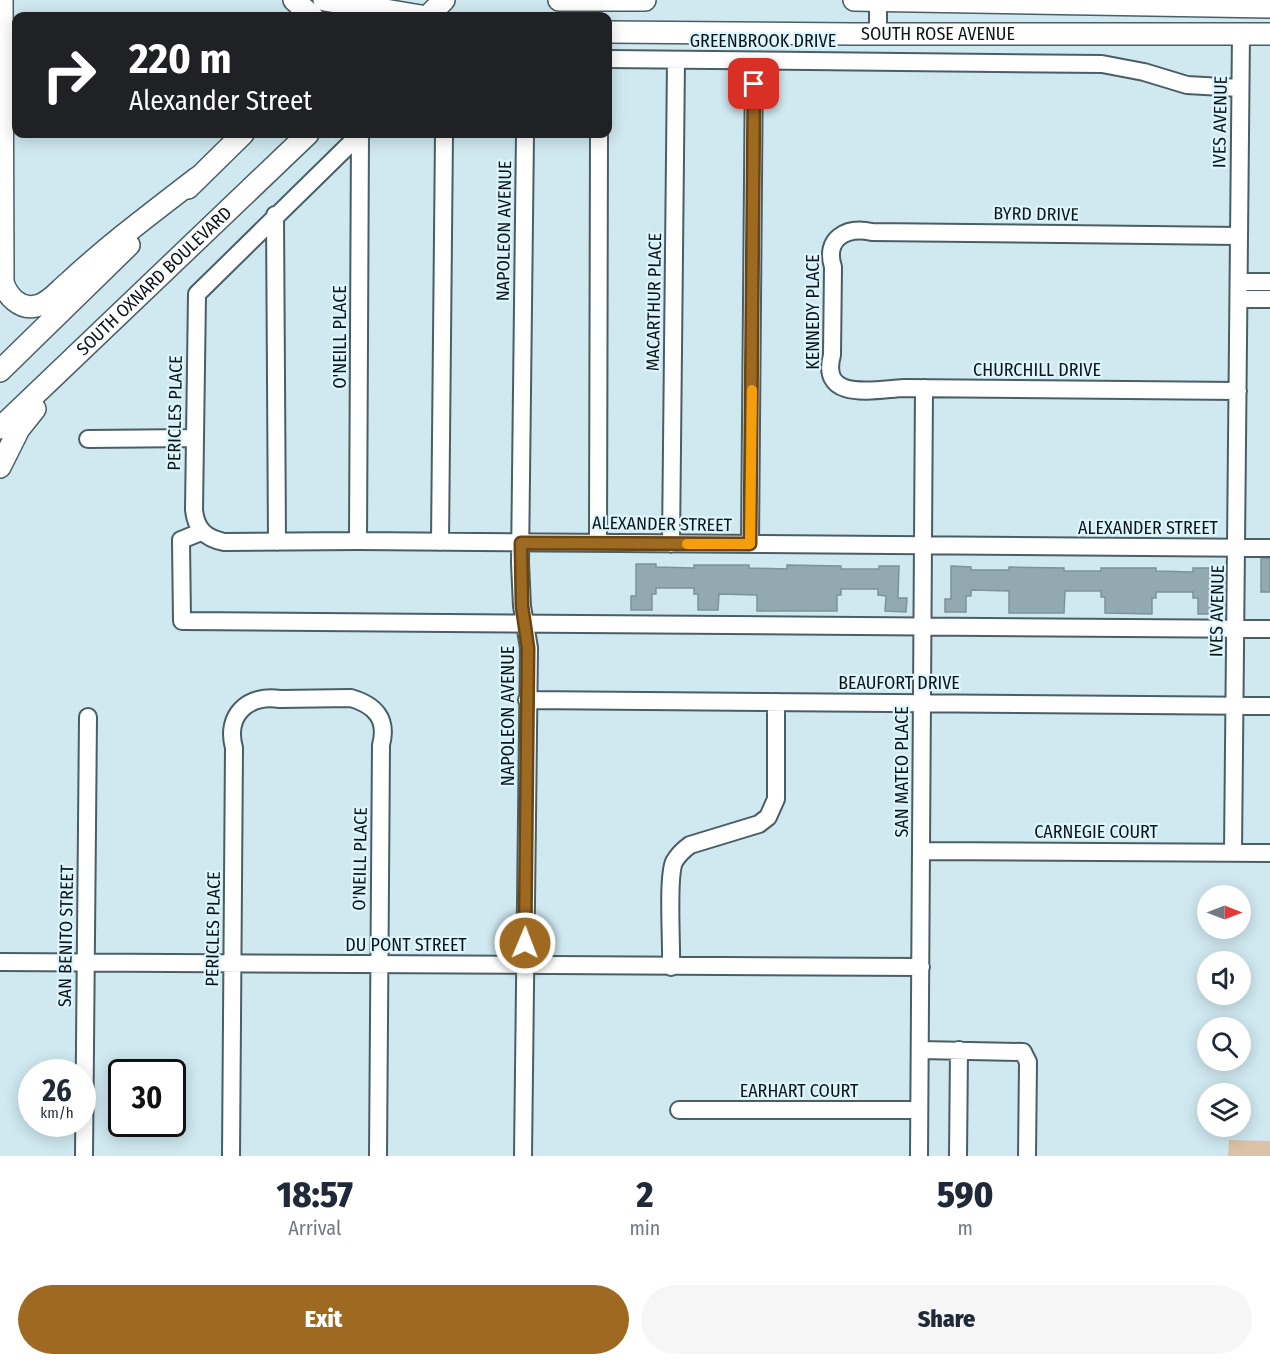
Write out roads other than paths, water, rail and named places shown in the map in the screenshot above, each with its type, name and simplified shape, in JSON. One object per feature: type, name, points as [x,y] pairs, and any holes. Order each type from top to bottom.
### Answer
[{"type":"main road","points":[[2,0],[3,282],[11,298],[24,306],[32,307],[46,302],[108,245],[197,178]]},
{"type":"main road","points":[[294,0],[308,12]]},
{"type":"main road","points":[[324,0],[400,12]]},
{"type":"main road","points":[[432,12],[444,0]]},
{"type":"main road","points":[[568,0],[645,0]]},
{"type":"main road","name":"SOUTH ROSE AVENUE","points":[[854,0],[1241,4],[1270,7]]},
{"type":"main road","points":[[1241,33],[1249,25],[1262,19],[1270,19]]},
{"type":"main road","name":"SOUTH ROSE AVENUE","points":[[612,32],[1270,34]]},
{"type":"main road","points":[[0,371],[239,138]]},
{"type":"main road","name":"SOUTH OXNARD BOULEVARD","points":[[0,428],[304,138]]},
{"type":"main road","points":[[0,467],[19,429],[92,340]]},
{"type":"street","points":[[878,1],[878,33]]},
{"type":"street","name":"IVES AVENUE","points":[[1233,852],[1241,33]]},
{"type":"street","name":"GREENBROOK DRIVE","points":[[612,59],[1102,64],[1144,72],[1187,85],[1207,88],[1240,88]]},
{"type":"street","name":"MACARTHUR PLACE","points":[[671,544],[676,60]]},
{"type":"street","points":[[750,544],[754,60]]},
{"type":"street","points":[[278,542],[275,215],[356,138]]},
{"type":"street","name":"O'NEILL PLACE","points":[[358,541],[360,138]]},
{"type":"street","points":[[440,542],[444,138]]},
{"type":"street","name":"NAPOLEON AVENUE","points":[[523,1156],[528,648],[520,563],[525,138]]},
{"type":"street","points":[[598,543],[599,138]]},
{"type":"street","name":"PERICLES PLACE","points":[[201,532],[194,510],[197,294],[275,215]]},
{"type":"street","name":"BYRD DRIVE","points":[[836,239],[855,230],[1239,236]]},
{"type":"street","name":"KENNEDY PLACE","points":[[836,239],[830,255],[833,278],[830,372],[838,385]]},
{"type":"street","points":[[1239,291],[1270,282]]},
{"type":"street","points":[[1239,291],[1270,299]]},
{"type":"street","name":"CHURCHILL DRIVE","points":[[838,385],[848,390],[859,391],[924,388],[1238,391]]},
{"type":"street","name":"SAN MATEO PLACE","points":[[919,1156],[924,388]]},
{"type":"street","points":[[88,439],[194,438]]},
{"type":"street","points":[[201,532],[182,540],[182,621],[1270,629]]},
{"type":"street","name":"ALEXANDER STREET","points":[[201,532],[211,539],[224,542],[1270,548]]},
{"type":"street","name":"O'NEILL PLACE","points":[[244,706],[258,699],[269,697],[351,698],[374,708],[381,722],[383,731],[381,745],[378,1156]]},
{"type":"street","name":"BEAUFORT DRIVE","points":[[527,700],[1270,706]]},
{"type":"street","points":[[671,967],[671,880],[675,861],[690,845],[759,824],[768,817],[772,810],[776,799],[776,702]]},
{"type":"street","name":"PERICLES PLACE","points":[[231,1156],[234,748],[232,732],[234,721],[244,706]]},
{"type":"street","name":"SAN BENITO STREET","points":[[84,1156],[88,717]]},
{"type":"street","name":"CARNEGIE COURT","points":[[922,851],[1270,853]]},
{"type":"street","name":"DU PONT STREET","points":[[0,962],[921,967]]},
{"type":"street","points":[[920,1050],[1023,1052],[1028,1062],[1027,1156]]},
{"type":"street","points":[[958,1156],[959,1050]]},
{"type":"street","name":"EARHART COURT","points":[[679,1110],[919,1110]]}]
